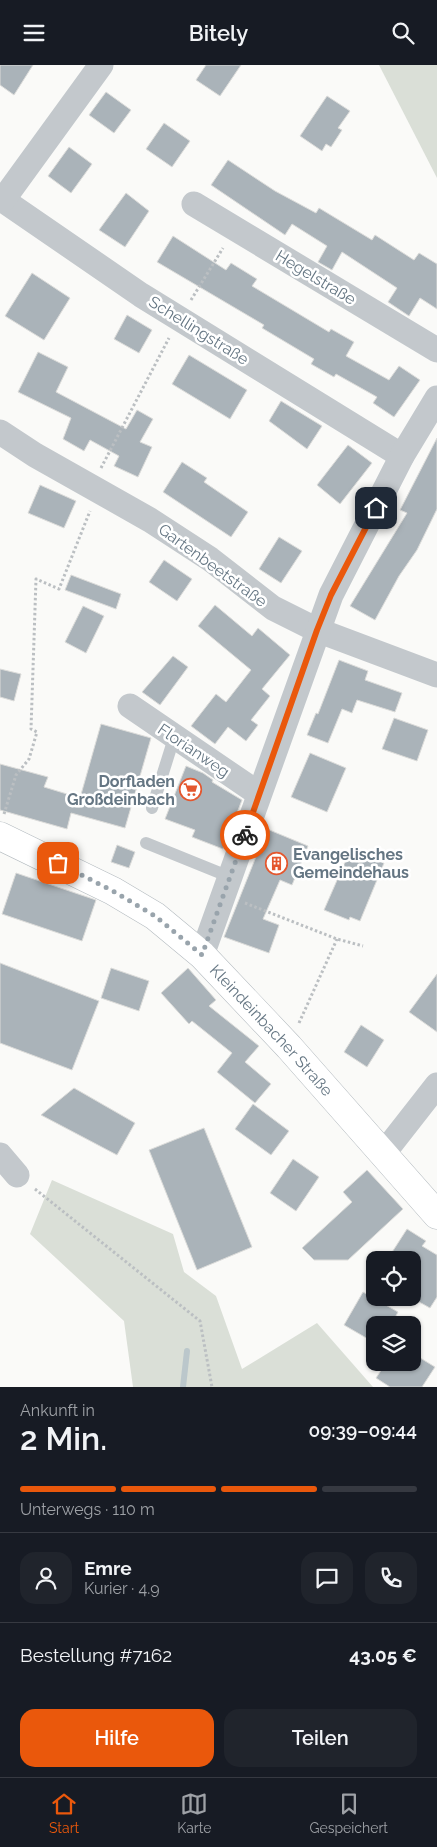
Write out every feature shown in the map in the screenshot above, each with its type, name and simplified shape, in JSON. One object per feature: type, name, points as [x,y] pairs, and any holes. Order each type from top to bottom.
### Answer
[{"type":"street","points":[[2,199],[101,65]]},
{"type":"street","name":"Schellingstraße","points":[[2,199],[180,319],[402,456]]},
{"type":"street","name":"Hegelstraße","points":[[194,204],[437,350]]},
{"type":"street","points":[[202,955],[331,595],[402,456],[437,398]]},
{"type":"street","name":"Gartenbeetstraße","points":[[0,432],[35,455],[150,520],[210,559],[273,608],[317,630],[437,675]]},
{"type":"street","name":"Florianweg","points":[[130,706],[174,738],[259,794]]},
{"type":"street","name":"Kleindeinbacher Straße","points":[[1,827],[155,916],[202,955],[289,1047],[437,1215]]},
{"type":"street","points":[[383,1155],[437,1085]]},
{"type":"street","points":[[0,1155],[17,1175]]},
{"type":"lane","points":[[152,808],[174,738]]},
{"type":"lane","points":[[146,843],[226,886]]},
{"type":"path","points":[[1,827],[16,775],[29,759],[37,732],[31,729],[36,579],[59,589],[95,488],[180,319],[235,229]]},
{"type":"path","points":[[226,886],[337,939],[363,946]]},
{"type":"path","points":[[289,1047],[337,939]]},
{"type":"path","points":[[17,1175],[200,1321],[212,1387]]},
{"type":"shaded area","points":[[379,65],[437,65],[437,178]]},
{"type":"shaded area","points":[[52,1180],[173,1234],[184,1272],[216,1296],[242,1369],[317,1323],[373,1387],[133,1387],[124,1321],[30,1234]]},
{"type":"building","points":[[0,65],[33,65],[14,95],[0,85]]},
{"type":"building","points":[[206,65],[241,65],[220,96],[196,80]]},
{"type":"building","points":[[106,92],[131,110],[114,133],[89,115]]},
{"type":"building","points":[[327,96],[350,111],[338,128],[342,130],[331,147],[326,144],[322,151],[300,136]]},
{"type":"building","points":[[164,123],[190,141],[172,167],[146,149]]},
{"type":"building","points":[[69,147],[92,164],[71,193],[48,176]]},
{"type":"building","points":[[228,160],[275,191],[316,213],[319,208],[372,240],[375,235],[414,260],[419,253],[437,264],[437,309],[420,298],[409,316],[388,302],[397,288],[342,252],[332,270],[318,262],[327,246],[292,224],[285,235],[211,185]]},
{"type":"building","points":[[126,193],[149,211],[125,247],[99,230]]},
{"type":"building","points":[[173,236],[226,270],[231,263],[257,279],[252,286],[329,332],[331,329],[354,342],[346,356],[389,380],[399,366],[420,380],[394,417],[373,403],[377,397],[336,374],[334,377],[311,364],[314,359],[262,328],[264,325],[157,262]]},
{"type":"building","points":[[32,273],[70,298],[44,340],[5,316]]},
{"type":"building","points":[[127,315],[152,330],[139,353],[114,339]]},
{"type":"building","points":[[38,352],[68,367],[56,392],[126,429],[137,410],[153,419],[140,442],[152,447],[138,477],[114,466],[119,456],[90,440],[84,451],[63,439],[71,418],[18,392]]},
{"type":"building","points":[[189,355],[247,390],[230,419],[172,384]]},
{"type":"building","points":[[281,401],[322,426],[307,449],[269,421]]},
{"type":"building","points":[[437,438],[437,509],[417,550],[399,576],[375,620],[350,606],[407,513],[400,510]]},
{"type":"building","points":[[348,445],[372,463],[340,504],[317,485]]},
{"type":"building","points":[[182,462],[207,478],[204,482],[248,512],[231,537],[163,492]]},
{"type":"building","points":[[40,485],[76,501],[64,528],[28,513]]},
{"type":"building","points":[[279,537],[302,551],[281,583],[259,569]]},
{"type":"building","points":[[164,560],[192,579],[177,601],[149,582]]},
{"type":"building","points":[[71,575],[121,594],[116,609],[65,590]]},
{"type":"building","points":[[215,605],[252,636],[258,628],[290,655],[262,689],[270,696],[251,720],[258,725],[246,741],[228,727],[215,744],[191,726],[216,694],[226,702],[251,670],[198,626]]},
{"type":"building","points":[[83,606],[104,616],[86,653],[65,642]]},
{"type":"building","points":[[173,656],[188,667],[160,705],[142,692]]},
{"type":"building","points":[[339,660],[368,671],[365,680],[402,693],[395,712],[357,700],[352,713],[342,709],[328,743],[307,735],[316,713],[318,714]]},
{"type":"building","points":[[0,669],[21,674],[14,701],[0,697]]},
{"type":"building","points":[[394,718],[428,730],[417,761],[382,749]]},
{"type":"building","points":[[101,724],[151,738],[125,828],[71,813],[67,829],[0,810],[0,764],[48,777],[44,787],[80,798]]},
{"type":"building","points":[[310,753],[346,768],[327,812],[291,797]]},
{"type":"building","points":[[186,766],[203,773],[213,780],[212,782],[242,800],[223,849],[192,837],[195,830],[165,819]]},
{"type":"building","points":[[267,829],[308,846],[292,885],[280,880],[263,919],[279,925],[269,953],[224,937]]},
{"type":"building","points":[[117,845],[135,852],[129,868],[111,862]]},
{"type":"building","points":[[352,846],[359,863],[370,857],[384,863],[360,921],[350,917],[349,920],[324,910]]},
{"type":"building","points":[[16,873],[96,900],[82,941],[2,914]]},
{"type":"building","points":[[0,963],[99,1001],[72,1070],[0,1043]]},
{"type":"building","points":[[111,968],[149,981],[139,1011],[101,998]]},
{"type":"building","points":[[188,968],[216,1000],[209,1006],[259,1046],[245,1062],[271,1084],[255,1103],[217,1072],[232,1053],[192,1021],[189,1024],[161,993]]},
{"type":"building","points":[[437,974],[437,1032],[409,1012]]},
{"type":"building","points":[[361,1025],[384,1040],[367,1067],[344,1052]]},
{"type":"building","points":[[74,1088],[135,1123],[117,1155],[41,1115]]},
{"type":"building","points":[[253,1104],[289,1131],[271,1155],[235,1129]]},
{"type":"building","points":[[204,1128],[252,1247],[197,1270],[149,1150]]},
{"type":"building","points":[[293,1159],[319,1177],[296,1211],[270,1193]]},
{"type":"building","points":[[367,1170],[403,1209],[348,1260],[314,1260],[302,1248],[352,1202],[343,1192]]},
{"type":"building","points":[[407,1229],[426,1241],[422,1246],[437,1255],[437,1297],[430,1308],[421,1303],[421,1251],[393,1251]]},
{"type":"building","points":[[363,1292],[366,1294],[366,1306],[388,1306],[398,1312],[396,1316],[366,1316],[366,1338],[344,1325]]},
{"type":"building","points":[[421,1358],[435,1367],[422,1387],[390,1387],[376,1378],[381,1371],[421,1371]]},
{"type":"waterway","points":[[183,1387],[187,1351]]},
{"type":"way so far","points":[[58,863],[113,891],[155,916],[202,955],[245,835]]},
{"type":"place","name":"Dorfladen Großdeinbach","points":[[191,790]]},
{"type":"place","name":"Evangelisches Gemeindehaus","points":[[277,863]]},
{"type":"route","points":[[245,835],[331,595],[376,508]]}]
